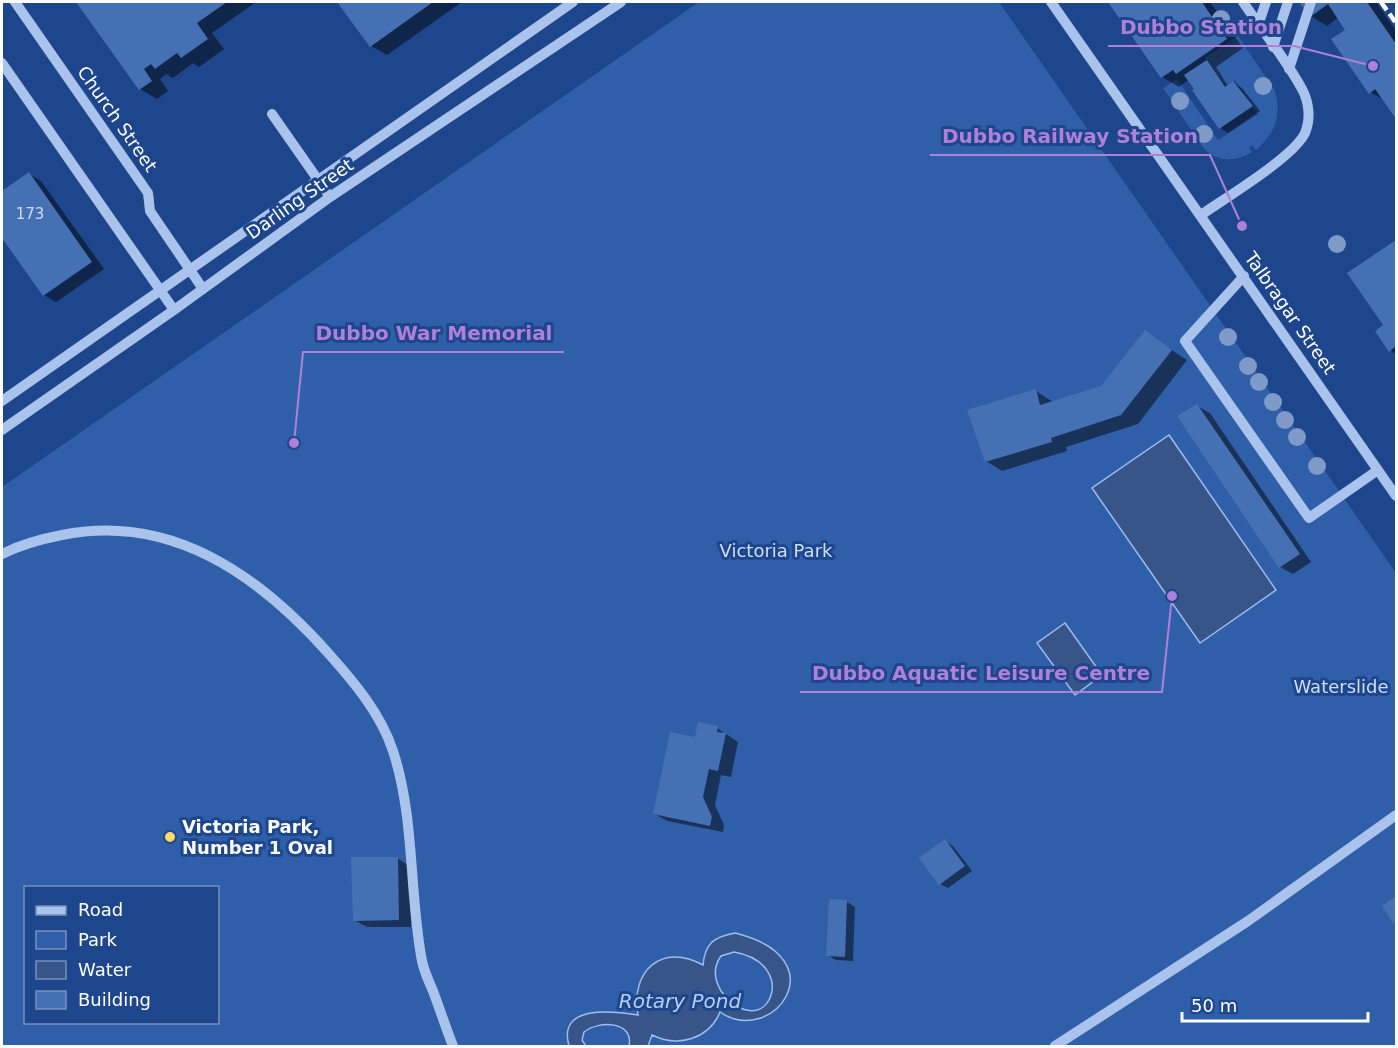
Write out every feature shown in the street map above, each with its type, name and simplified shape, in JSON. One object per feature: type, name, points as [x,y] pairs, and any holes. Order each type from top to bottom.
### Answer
[{"type":"street","name":"Church Street","points":[[15,2],[148,193],[150,211],[203,289]]},
{"type":"street","name":"Darling Street","points":[[2,401],[573,2]]},
{"type":"street","name":"Darling Street","points":[[2,430],[330,197],[621,2]]},
{"type":"street","name":"Talbragar Street","points":[[1051,2],[1396,496]]},
{"type":"street","points":[[1201,215],[1290,153],[1305,133],[1308,111],[1302,89],[1243,2]]},
{"type":"street","points":[[1258,25],[1266,2]]},
{"type":"street","points":[[1273,47],[1288,2]]},
{"type":"street","points":[[1289,69],[1311,2]]},
{"type":"street","points":[[2,63],[174,310]]},
{"type":"street","points":[[272,114],[330,197]]},
{"type":"street","points":[[1244,276],[1185,341],[1309,518],[1378,470]]},
{"type":"street","points":[[2,554],[41,539],[105,529],[135,531],[165,538],[204,553],[255,584],[312,635],[358,688],[378,718],[393,749],[402,783],[422,963],[453,1047]]},
{"type":"street","points":[[1054,1047],[1248,921],[1396,815]]},
{"type":"green space","name":"Victoria Park","points":[[699,2],[999,2],[1396,573],[1396,1046],[2,1046],[2,487]]},
{"type":"green space","points":[[1238,36],[1275,91],[1278,109],[1272,131],[1256,150],[1252,145],[1249,148],[1252,152],[1227,160],[1215,157],[1204,149],[1163,88],[1177,79],[1218,140],[1258,114],[1235,80],[1225,87],[1205,58]]},
{"type":"water","points":[[1169,435],[1276,590],[1200,643],[1092,488]]},
{"type":"water","points":[[1065,623],[1102,675],[1075,695],[1037,643]]},
{"type":"water","name":"Rotary Pond","points":[[735,933],[767,945],[784,961],[790,979],[786,996],[775,1010],[759,1018],[740,1020],[720,1012],[715,1021],[701,1035],[682,1041],[672,1041],[652,1035],[648,1046],[629,1046],[629,1038],[621,1027],[598,1026],[584,1032],[582,1040],[586,1046],[569,1046],[567,1032],[571,1023],[579,1017],[602,1012],[638,1015],[639,985],[644,974],[652,965],[662,959],[674,957],[703,965],[708,946],[716,939]],"holes":[[[734,952],[755,959],[767,971],[772,985],[770,997],[763,1007],[752,1011],[737,1006],[721,991],[716,978],[716,969],[721,956]]]},
{"type":"building","points":[[76,2],[227,2],[197,23],[208,39],[181,58],[177,53],[155,69],[151,64],[144,69],[152,81],[139,90]]},
{"type":"building","points":[[337,2],[433,2],[370,47]]},
{"type":"building","points":[[1108,2],[1202,2],[1227,39],[1176,74],[1173,70],[1161,78]]},
{"type":"building","points":[[1299,2],[1367,2],[1396,44],[1396,119],[1375,89],[1369,94],[1331,39],[1345,30],[1328,4],[1310,17]]},
{"type":"building","points":[[1207,60],[1225,87],[1233,81],[1253,106],[1219,129],[1184,75]]},
{"type":"building","points":[[29,172],[92,262],[43,296],[2,238],[2,191]]},
{"type":"building","points":[[1396,240],[1396,346],[1389,352],[1375,331],[1383,325],[1347,273]]},
{"type":"building","points":[[1145,330],[1172,350],[1121,415],[1051,438],[1052,442],[985,462],[967,410],[1036,389],[1040,405],[1101,386]]},
{"type":"building","points":[[1197,404],[1300,554],[1279,568],[1177,416]]},
{"type":"building","points":[[698,722],[718,726],[717,732],[726,733],[718,771],[709,769],[703,797],[712,817],[710,826],[653,814],[670,732],[695,737]]},
{"type":"building","points":[[945,839],[965,866],[939,885],[919,858]]},
{"type":"building","points":[[351,857],[398,857],[399,920],[353,921]]},
{"type":"building","points":[[1396,896],[1396,927],[1382,906]]},
{"type":"building","points":[[829,899],[847,900],[845,957],[826,956]]},
{"type":"railway","points":[[1381,2],[1396,23]]},
{"type":"place","name":"Dubbo Station","points":[[1373,66]]},
{"type":"place","name":"Dubbo Railway Station","points":[[1242,226]]},
{"type":"place","name":"Dubbo War Memorial","points":[[294,443]]},
{"type":"place","name":"Dubbo Aquatic Leisure Centre","points":[[1172,596]]},
{"type":"place","name":"Victoria Park, Number 1 Oval","points":[[170,837]]},
{"type":"park label","name":"Waterslide","points":[[1341,687]]}]
